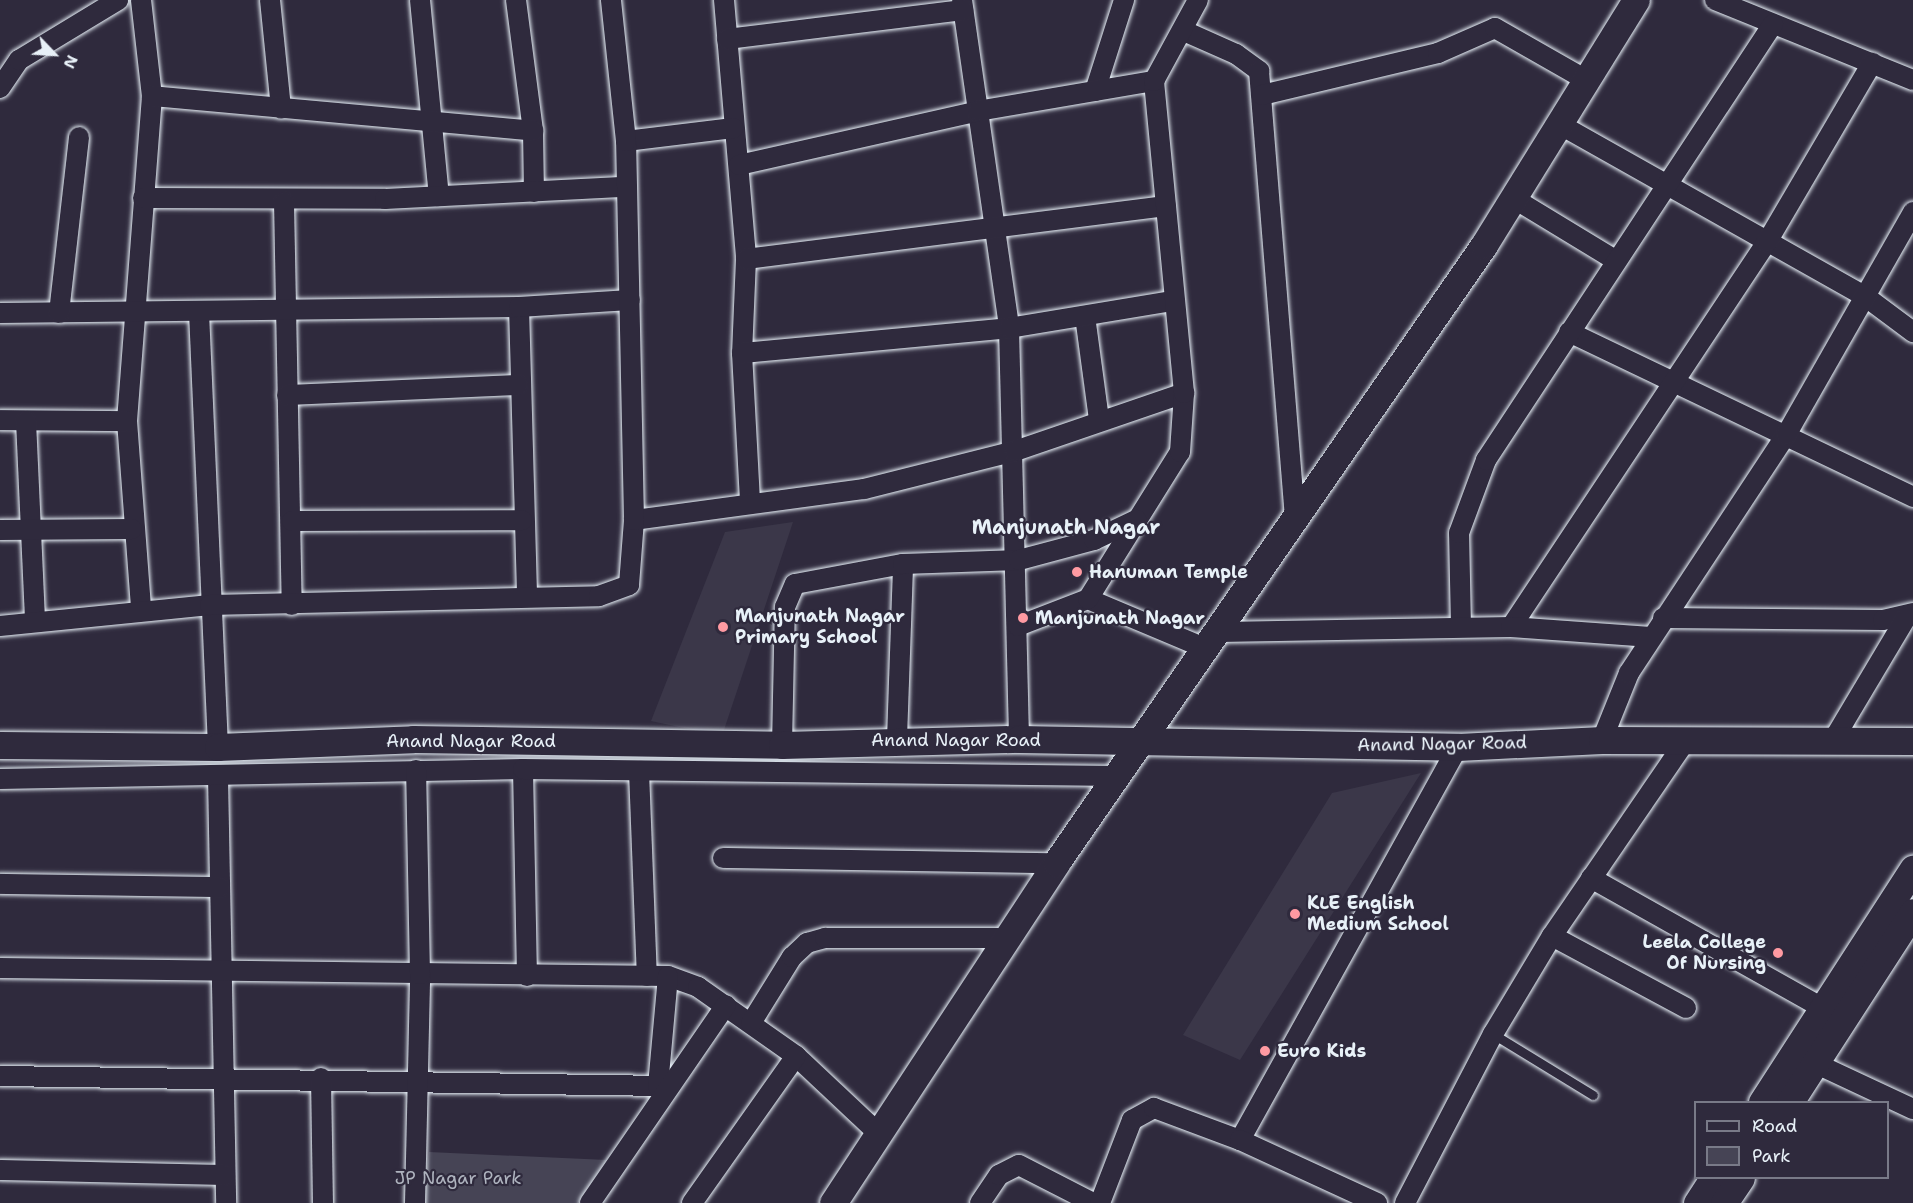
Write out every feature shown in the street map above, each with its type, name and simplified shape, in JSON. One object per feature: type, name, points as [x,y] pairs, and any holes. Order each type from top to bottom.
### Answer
[{"type":"street","points":[[0,88],[19,60],[117,0]]},
{"type":"street","points":[[141,0],[152,96],[131,311],[126,421],[132,529],[141,609]]},
{"type":"street","points":[[270,0],[280,108]]},
{"type":"street","points":[[420,0],[435,122],[439,196]]},
{"type":"street","points":[[516,0],[533,131],[534,192]]},
{"type":"street","points":[[0,626],[141,609],[210,605],[292,605],[527,595],[618,594],[633,573],[634,520],[626,141],[611,0]]},
{"type":"street","points":[[724,0],[733,128],[739,165],[747,259],[742,353],[750,503]]},
{"type":"street","points":[[1095,91],[1124,0]]},
{"type":"street","points":[[1018,626],[1088,599],[1180,452],[1184,393],[1172,301],[1154,81],[1184,31],[1198,0]]},
{"type":"street","points":[[833,1203],[1056,863],[1214,640],[1513,198],[1636,0]]},
{"type":"street","points":[[1715,0],[1913,80]]},
{"type":"street","points":[[727,39],[963,5],[1009,328],[1019,560],[1019,739]]},
{"type":"street","points":[[1461,627],[1459,533],[1468,502],[1486,460],[1615,260],[1773,24]]},
{"type":"street","points":[[1262,95],[1438,53],[1488,28],[1502,30],[1586,80]]},
{"type":"street","points":[[1184,31],[1253,64],[1262,95],[1295,519]]},
{"type":"street","points":[[1511,627],[1671,380],[1767,242],[1872,63]]},
{"type":"street","points":[[739,165],[978,111],[1154,81]]},
{"type":"street","points":[[152,96],[533,131]]},
{"type":"street","points":[[1559,124],[1866,297],[1913,332]]},
{"type":"street","points":[[626,141],[733,128]]},
{"type":"street","points":[[59,313],[79,137]]},
{"type":"street","points":[[143,198],[284,201],[626,187]]},
{"type":"street","points":[[1513,198],[1615,260]]},
{"type":"street","points":[[284,201],[292,605]]},
{"type":"street","points":[[747,259],[996,231],[1166,206]]},
{"type":"street","points":[[1602,740],[1629,673],[1663,618],[1786,435],[1913,212]]},
{"type":"street","points":[[0,313],[519,307],[630,300]]},
{"type":"street","points":[[742,353],[1009,328],[1172,301]]},
{"type":"street","points":[[519,307],[518,385],[527,595]]},
{"type":"street","points":[[199,312],[218,747]]},
{"type":"street","points":[[1085,316],[1099,420]]},
{"type":"street","points":[[1569,332],[1913,498]]},
{"type":"street","points":[[287,395],[518,385]]},
{"type":"street","points":[[634,520],[864,489],[1015,452],[1099,420],[1184,393]]},
{"type":"street","points":[[0,420],[126,421]]},
{"type":"street","points":[[26,420],[35,622]]},
{"type":"street","points":[[292,521],[522,520]]},
{"type":"street","points":[[782,746],[785,606],[795,584],[805,578],[903,564],[1019,560],[1094,540],[1136,520]]},
{"type":"street","points":[[0,530],[132,529]]},
{"type":"street","points":[[897,739],[903,564]]},
{"type":"street","points":[[1088,599],[1214,640],[1461,627],[1511,627],[1651,637]]},
{"type":"street","points":[[1663,618],[1910,615]]},
{"type":"street","points":[[1833,742],[1910,615]]},
{"type":"street","name":"Anand Nagar Road","points":[[0,745],[218,747],[413,739],[782,746],[897,739],[1019,739],[1458,747],[1602,740],[1913,741]]},
{"type":"street","points":[[1405,1203],[1493,1034],[1552,936],[1684,742]]},
{"type":"street","points":[[1240,1140],[1458,747]]},
{"type":"street","points":[[0,778],[218,777],[416,770],[523,769],[1117,776]]},
{"type":"street","points":[[523,769],[527,976]]},
{"type":"street","points":[[415,1203],[420,1083],[416,770]]},
{"type":"street","points":[[639,771],[647,976]]},
{"type":"street","points":[[218,777],[220,887],[225,971],[223,1079],[226,1203]]},
{"type":"street","points":[[723,858],[1056,863]]},
{"type":"street","points":[[1790,1101],[1823,1008],[1913,868]]},
{"type":"street","points":[[1592,878],[1823,1008]]},
{"type":"street","points":[[0,884],[220,887]]},
{"type":"street","points":[[1763,1101],[1804,1058],[1913,912]]},
{"type":"street","points":[[1552,936],[1686,1008]]},
{"type":"street","points":[[751,1023],[792,957],[807,943],[825,938],[1008,938]]},
{"type":"street","points":[[0,968],[668,976],[726,1005],[796,1056],[879,1134]]},
{"type":"street","points":[[663,1086],[668,976]]},
{"type":"street","points":[[590,1203],[663,1086],[726,1005]]},
{"type":"street","points":[[692,1203],[796,1056]]},
{"type":"street","points":[[1804,1058],[1913,1109]]},
{"type":"street","points":[[0,1076],[321,1078],[420,1083],[663,1086]]},
{"type":"street","points":[[321,1078],[322,1203]]},
{"type":"street","points":[[1100,1203],[1124,1136],[1142,1111],[1154,1108],[1240,1140],[1377,1203]]},
{"type":"street","points":[[983,1202],[999,1175],[1019,1165],[1093,1203]]},
{"type":"street","points":[[0,1170],[225,1175]]},
{"type":"street","points":[[1697,1203],[1712,1179]]},
{"type":"street","points":[[1724,1203],[1740,1179]]},
{"type":"lane","points":[[1493,1034],[1593,1095]]},
{"type":"shaded area","name":"Manjunath Nagar Primary School","points":[[793,522],[722,736],[651,721],[725,532]]},
{"type":"shaded area","name":"KLE English Medium School","points":[[1421,773],[1240,1060],[1183,1035],[1332,793]]},
{"type":"green space","name":"JP Nagar Park","points":[[429,1152],[607,1160],[578,1203],[423,1203]]},
{"type":"place","name":"Hanuman Temple","points":[[1077,572]]},
{"type":"place","name":"Manjunath Nagar","points":[[1023,618]]},
{"type":"place","name":"Manjunath Nagar Primary School","points":[[723,627]]},
{"type":"place","name":"KLE English Medium School","points":[[1295,914]]},
{"type":"place","name":"Leela College Of Nursing","points":[[1778,953]]},
{"type":"place","name":"Euro Kids","points":[[1265,1051]]},
{"type":"district","name":"Manjunath Nagar","points":[[1066,527]]}]
